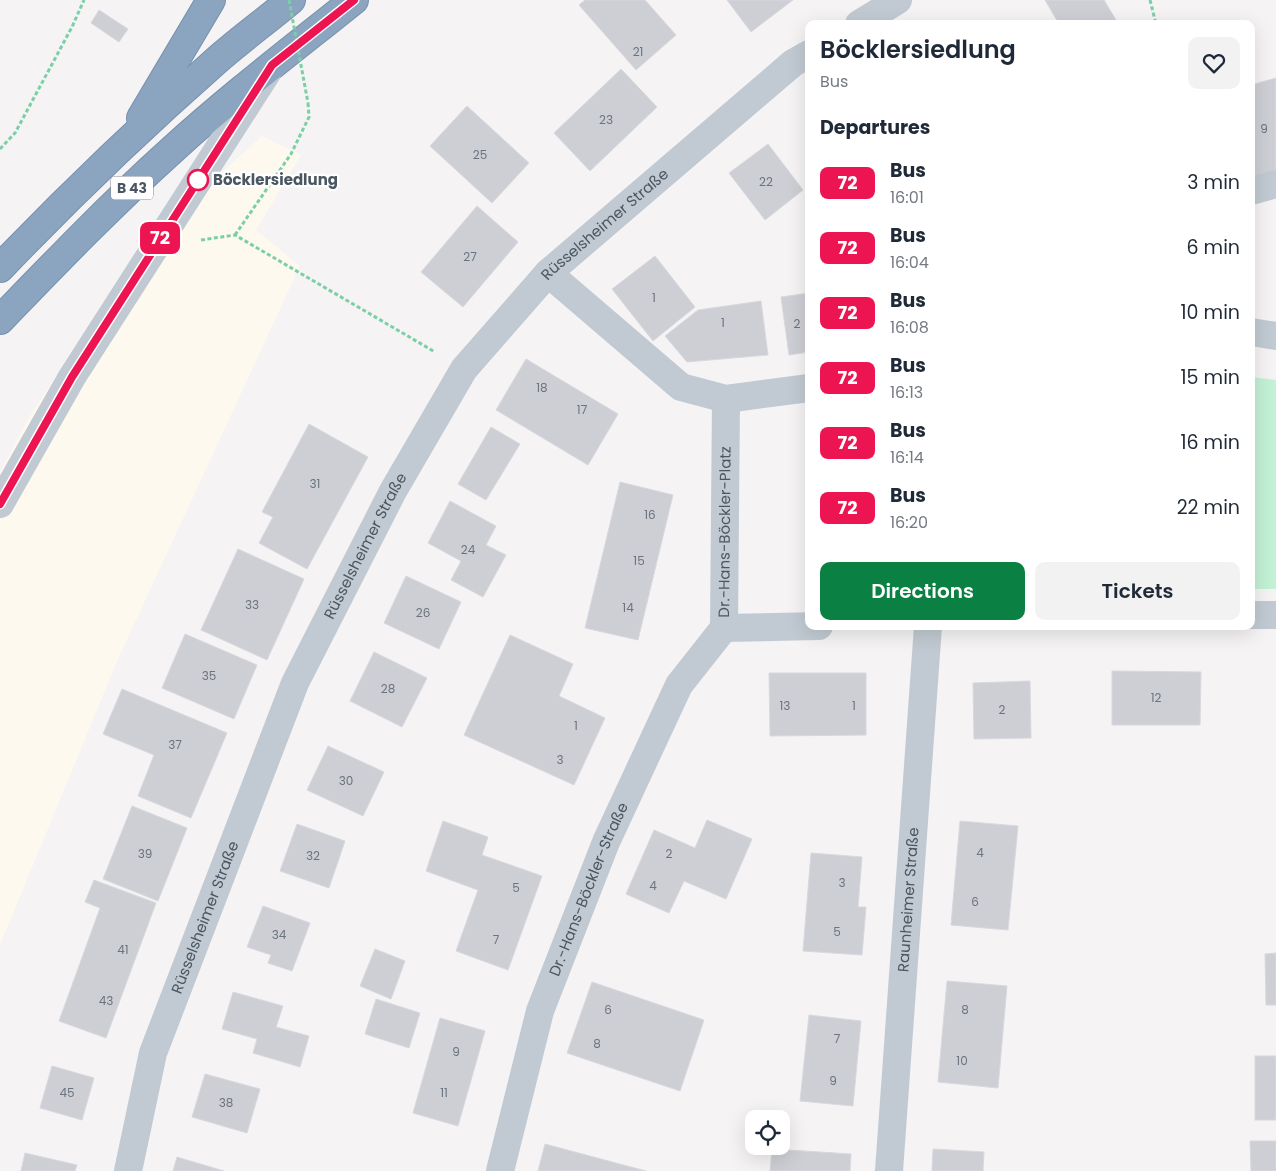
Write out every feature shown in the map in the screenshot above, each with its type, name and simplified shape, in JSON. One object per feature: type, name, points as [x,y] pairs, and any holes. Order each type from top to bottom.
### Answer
[{"type":"highway","points":[[127,143],[211,0]]},
{"type":"highway","name":"B 43","points":[[0,268],[127,143],[218,59],[290,0]]},
{"type":"highway","name":"B 43","points":[[0,320],[78,238],[160,162],[272,65],[354,0]]},
{"type":"street","points":[[866,20],[898,0]]},
{"type":"street","name":"Rüsselsheimer Straße","points":[[128,1171],[153,1053],[295,683],[393,491],[464,369],[548,273],[793,63],[805,56]]},
{"type":"street","points":[[0,504],[72,377],[272,65]]},
{"type":"street","points":[[1255,191],[1276,184]]},
{"type":"street","points":[[548,273],[680,387],[726,399],[805,389]]},
{"type":"street","points":[[1255,333],[1276,336]]},
{"type":"street","name":"Dr.-Hans-Böckler-Platz","points":[[726,399],[724,628],[805,626]]},
{"type":"street","points":[[1255,615],[1276,615]]},
{"type":"street","name":"Dr.-Hans-Böckler-Straße","points":[[500,1171],[540,1010],[606,842],[679,685],[724,628]]},
{"type":"street","name":"Raunheimer Straße","points":[[889,1171],[928,630]]},
{"type":"path","points":[[0,149],[15,134],[72,27],[84,0]]},
{"type":"path","points":[[290,0],[309,117],[291,154],[235,235],[464,369]]},
{"type":"path","points":[[1150,0],[1155,20]]},
{"type":"shaded area","points":[[262,136],[301,155],[256,230],[300,266],[118,659],[0,945],[0,472],[27,421],[137,249]]},
{"type":"green space","points":[[1255,377],[1276,380],[1276,589],[1255,589]]},
{"type":"building","points":[[585,0],[645,0],[676,35],[636,70],[579,5]]},
{"type":"building","points":[[727,0],[793,0],[751,32]]},
{"type":"building","points":[[1045,0],[1104,0],[1116,20],[1057,20]]},
{"type":"building","points":[[99,10],[128,29],[119,42],[91,23]]},
{"type":"building","points":[[621,69],[657,107],[590,171],[554,133]]},
{"type":"building","points":[[1276,78],[1276,173],[1255,178],[1255,84]]},
{"type":"building","points":[[467,106],[529,163],[492,203],[430,146]]},
{"type":"building","points":[[768,144],[803,190],[765,220],[729,173]]},
{"type":"building","points":[[477,206],[518,242],[463,307],[421,272]]},
{"type":"building","points":[[655,256],[695,307],[653,341],[612,289]]},
{"type":"building","points":[[805,294],[805,353],[789,355],[781,297]]},
{"type":"building","points":[[761,301],[768,355],[687,362],[665,336],[698,310]]},
{"type":"building","points":[[526,359],[618,414],[588,465],[496,410]]},
{"type":"building","points":[[309,424],[368,457],[307,569],[259,543],[273,517],[262,512]]},
{"type":"building","points":[[491,427],[520,444],[486,500],[458,484]]},
{"type":"building","points":[[620,482],[673,495],[638,640],[585,628]]},
{"type":"building","points":[[450,501],[496,526],[486,545],[506,555],[483,597],[451,580],[461,561],[428,543]]},
{"type":"building","points":[[238,549],[304,579],[267,660],[201,630]]},
{"type":"building","points":[[406,576],[461,602],[439,649],[384,623]]},
{"type":"building","points":[[185,634],[257,665],[234,719],[162,688]]},
{"type":"building","points":[[510,635],[573,664],[559,696],[605,718],[574,785],[464,735]]},
{"type":"building","points":[[374,652],[427,678],[402,727],[350,701]]},
{"type":"building","points":[[1112,671],[1201,672],[1200,725],[1112,725]]},
{"type":"building","points":[[769,673],[866,673],[866,735],[770,736]]},
{"type":"building","points":[[1030,681],[1031,738],[974,739],[973,683]]},
{"type":"building","points":[[122,689],[227,733],[191,818],[138,796],[154,755],[103,734]]},
{"type":"building","points":[[328,746],[384,772],[363,816],[307,790]]},
{"type":"building","points":[[132,806],[187,828],[158,901],[103,879]]},
{"type":"building","points":[[707,820],[752,839],[726,899],[684,881],[669,913],[626,894],[654,830],[695,848]]},
{"type":"building","points":[[443,821],[488,837],[482,855],[542,876],[508,970],[456,951],[478,890],[426,871]]},
{"type":"building","points":[[960,821],[1018,826],[1008,930],[951,925]]},
{"type":"building","points":[[297,824],[345,841],[329,888],[280,871]]},
{"type":"building","points":[[811,853],[862,857],[858,907],[866,907],[862,955],[803,951]]},
{"type":"building","points":[[94,880],[156,903],[106,1038],[59,1021],[100,908],[85,902]]},
{"type":"building","points":[[263,906],[310,923],[292,971],[268,963],[271,955],[247,947]]},
{"type":"building","points":[[375,949],[405,961],[391,999],[360,986]]},
{"type":"building","points":[[1276,953],[1276,1005],[1266,1005],[1265,954]]},
{"type":"building","points":[[947,981],[1007,986],[998,1088],[938,1082]]},
{"type":"building","points":[[592,982],[704,1020],[680,1091],[567,1053]]},
{"type":"building","points":[[233,992],[283,1006],[276,1027],[309,1036],[300,1067],[253,1053],[257,1039],[222,1029]]},
{"type":"building","points":[[376,999],[420,1013],[409,1048],[365,1034]]},
{"type":"building","points":[[809,1015],[861,1021],[853,1106],[800,1101]]},
{"type":"building","points":[[440,1018],[485,1031],[458,1126],[413,1113]]},
{"type":"building","points":[[1255,1056],[1276,1056],[1276,1120],[1255,1120]]},
{"type":"building","points":[[52,1066],[94,1078],[82,1120],[40,1108]]},
{"type":"building","points":[[205,1074],[260,1089],[247,1133],[192,1117]]},
{"type":"building","points":[[1250,1141],[1276,1141],[1276,1171],[1251,1171]]},
{"type":"building","points":[[545,1144],[646,1171],[538,1171]]},
{"type":"building","points":[[933,1149],[984,1152],[983,1171],[932,1171]]},
{"type":"building","points":[[790,1150],[851,1154],[850,1171],[770,1171],[771,1155],[790,1155]]},
{"type":"building","points":[[25,1153],[77,1165],[75,1171],[21,1171]]},
{"type":"building","points":[[177,1157],[224,1171],[173,1171]]},
{"type":"bus line","name":"72","points":[[0,504],[72,377],[272,65],[354,0]]},
{"type":"place","name":"Böcklersiedlung","points":[[198,180]]}]
